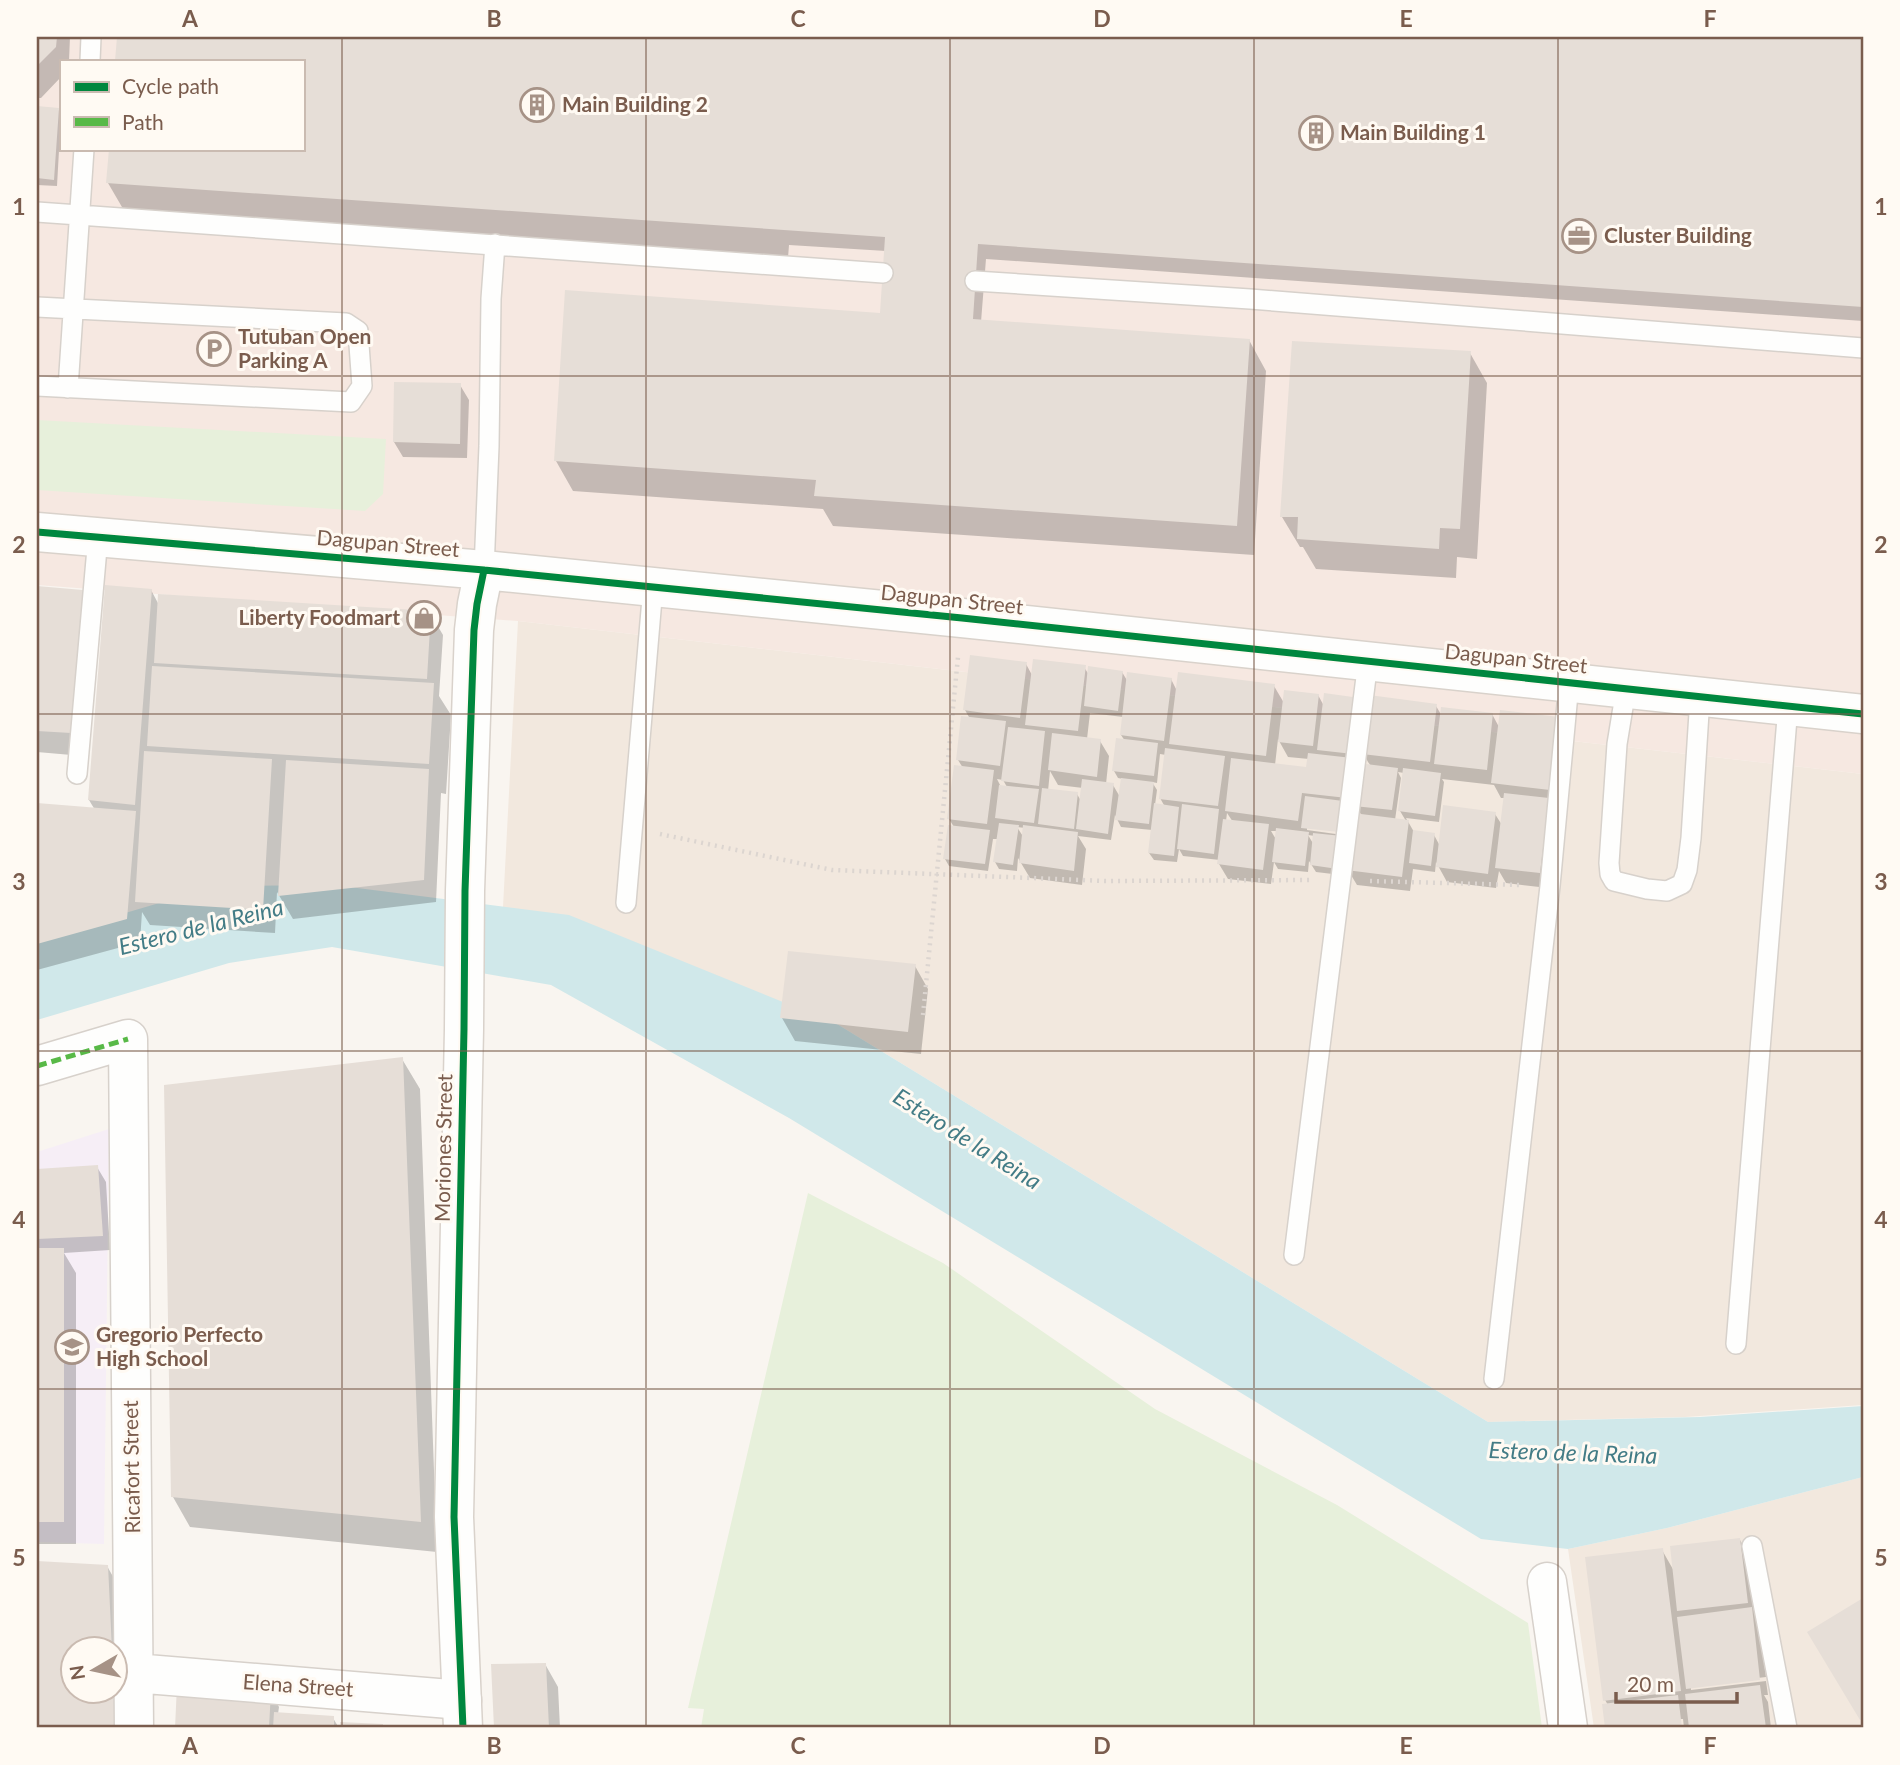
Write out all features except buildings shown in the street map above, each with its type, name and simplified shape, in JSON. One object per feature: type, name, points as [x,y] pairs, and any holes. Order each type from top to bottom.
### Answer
[{"type":"street","name":"Dagupan Street","points":[[37,532],[484,570],[1863,714]]},
{"type":"street","name":"Moriones Street","points":[[462,1714],[454,1517],[465,891],[474,629],[484,570]]},
{"type":"street","name":"Ricafort Street","points":[[37,1066],[128,1039],[134,1728]]},
{"type":"street","points":[[1547,1582],[1568,1728]]},
{"type":"street","name":"Elena Street","points":[[134,1674],[462,1714]]},
{"type":"lane","points":[[90,60],[91,37]]},
{"type":"lane","points":[[68,388],[84,150]]},
{"type":"lane","points":[[37,212],[883,273]]},
{"type":"lane","points":[[484,570],[491,299],[495,244]]},
{"type":"lane","points":[[975,281],[1236,298],[1863,348]]},
{"type":"lane","points":[[37,307],[345,323],[358,331],[362,386],[351,402],[37,386]]},
{"type":"lane","points":[[77,774],[98,537]]},
{"type":"lane","points":[[626,903],[653,587]]},
{"type":"lane","points":[[1294,1255],[1368,661]]},
{"type":"lane","points":[[1494,1379],[1550,886],[1569,682]]},
{"type":"lane","points":[[1626,689],[1617,744],[1610,874],[1614,881],[1647,889],[1667,891],[1682,884],[1687,870],[1700,697]]},
{"type":"lane","points":[[1736,1344],[1788,706]]},
{"type":"lane","points":[[1752,1546],[1787,1728]]},
{"type":"path","points":[[923,1014],[961,618]]},
{"type":"path","points":[[632,828],[832,870],[1106,881],[1341,880],[1550,886]]},
{"type":"shaded area","points":[[37,37],[1863,37],[1863,774],[518,621],[37,585]]},
{"type":"shaded area","points":[[518,621],[1863,774],[1863,1405],[1685,1417],[1488,1422],[837,1024],[503,907]]},
{"type":"shaded area","name":"Gregorio Perfecto High School","points":[[109,1129],[104,1544],[37,1542],[37,1152]]},
{"type":"shaded area","points":[[1863,1477],[1863,1728],[1594,1728],[1568,1549],[1667,1528]]},
{"type":"green space","points":[[37,420],[386,439],[383,494],[365,511],[37,490]]},
{"type":"green space","points":[[808,1193],[943,1263],[1155,1409],[1337,1505],[1528,1623],[1542,1728],[701,1728],[704,1709],[688,1708]]},
{"type":"water","name":"Estero de la Reina","points":[[334,885],[569,915],[837,1024],[1488,1422],[1700,1417],[1863,1406],[1863,1477],[1667,1528],[1568,1549],[1481,1539],[789,1118],[551,985],[332,947],[229,963],[37,1020],[37,939],[217,886]]},
{"type":"marked path","points":[[37,1066],[128,1039]]},
{"type":"cycle path","points":[[37,532],[484,570],[1863,714]]},
{"type":"cycle path","points":[[463,1728],[454,1517],[465,891],[474,630],[484,570]]},
{"type":"place","name":"Main Building 2","points":[[537,105]]},
{"type":"place","name":"Main Building 1","points":[[1316,133]]},
{"type":"place","name":"Cluster Building","points":[[1579,236]]},
{"type":"place","name":"Tutuban Open Parking A","points":[[214,349]]},
{"type":"place","name":"Liberty Foodmart","points":[[424,618]]},
{"type":"place","name":"Gregorio Perfecto High School","points":[[72,1347]]}]
